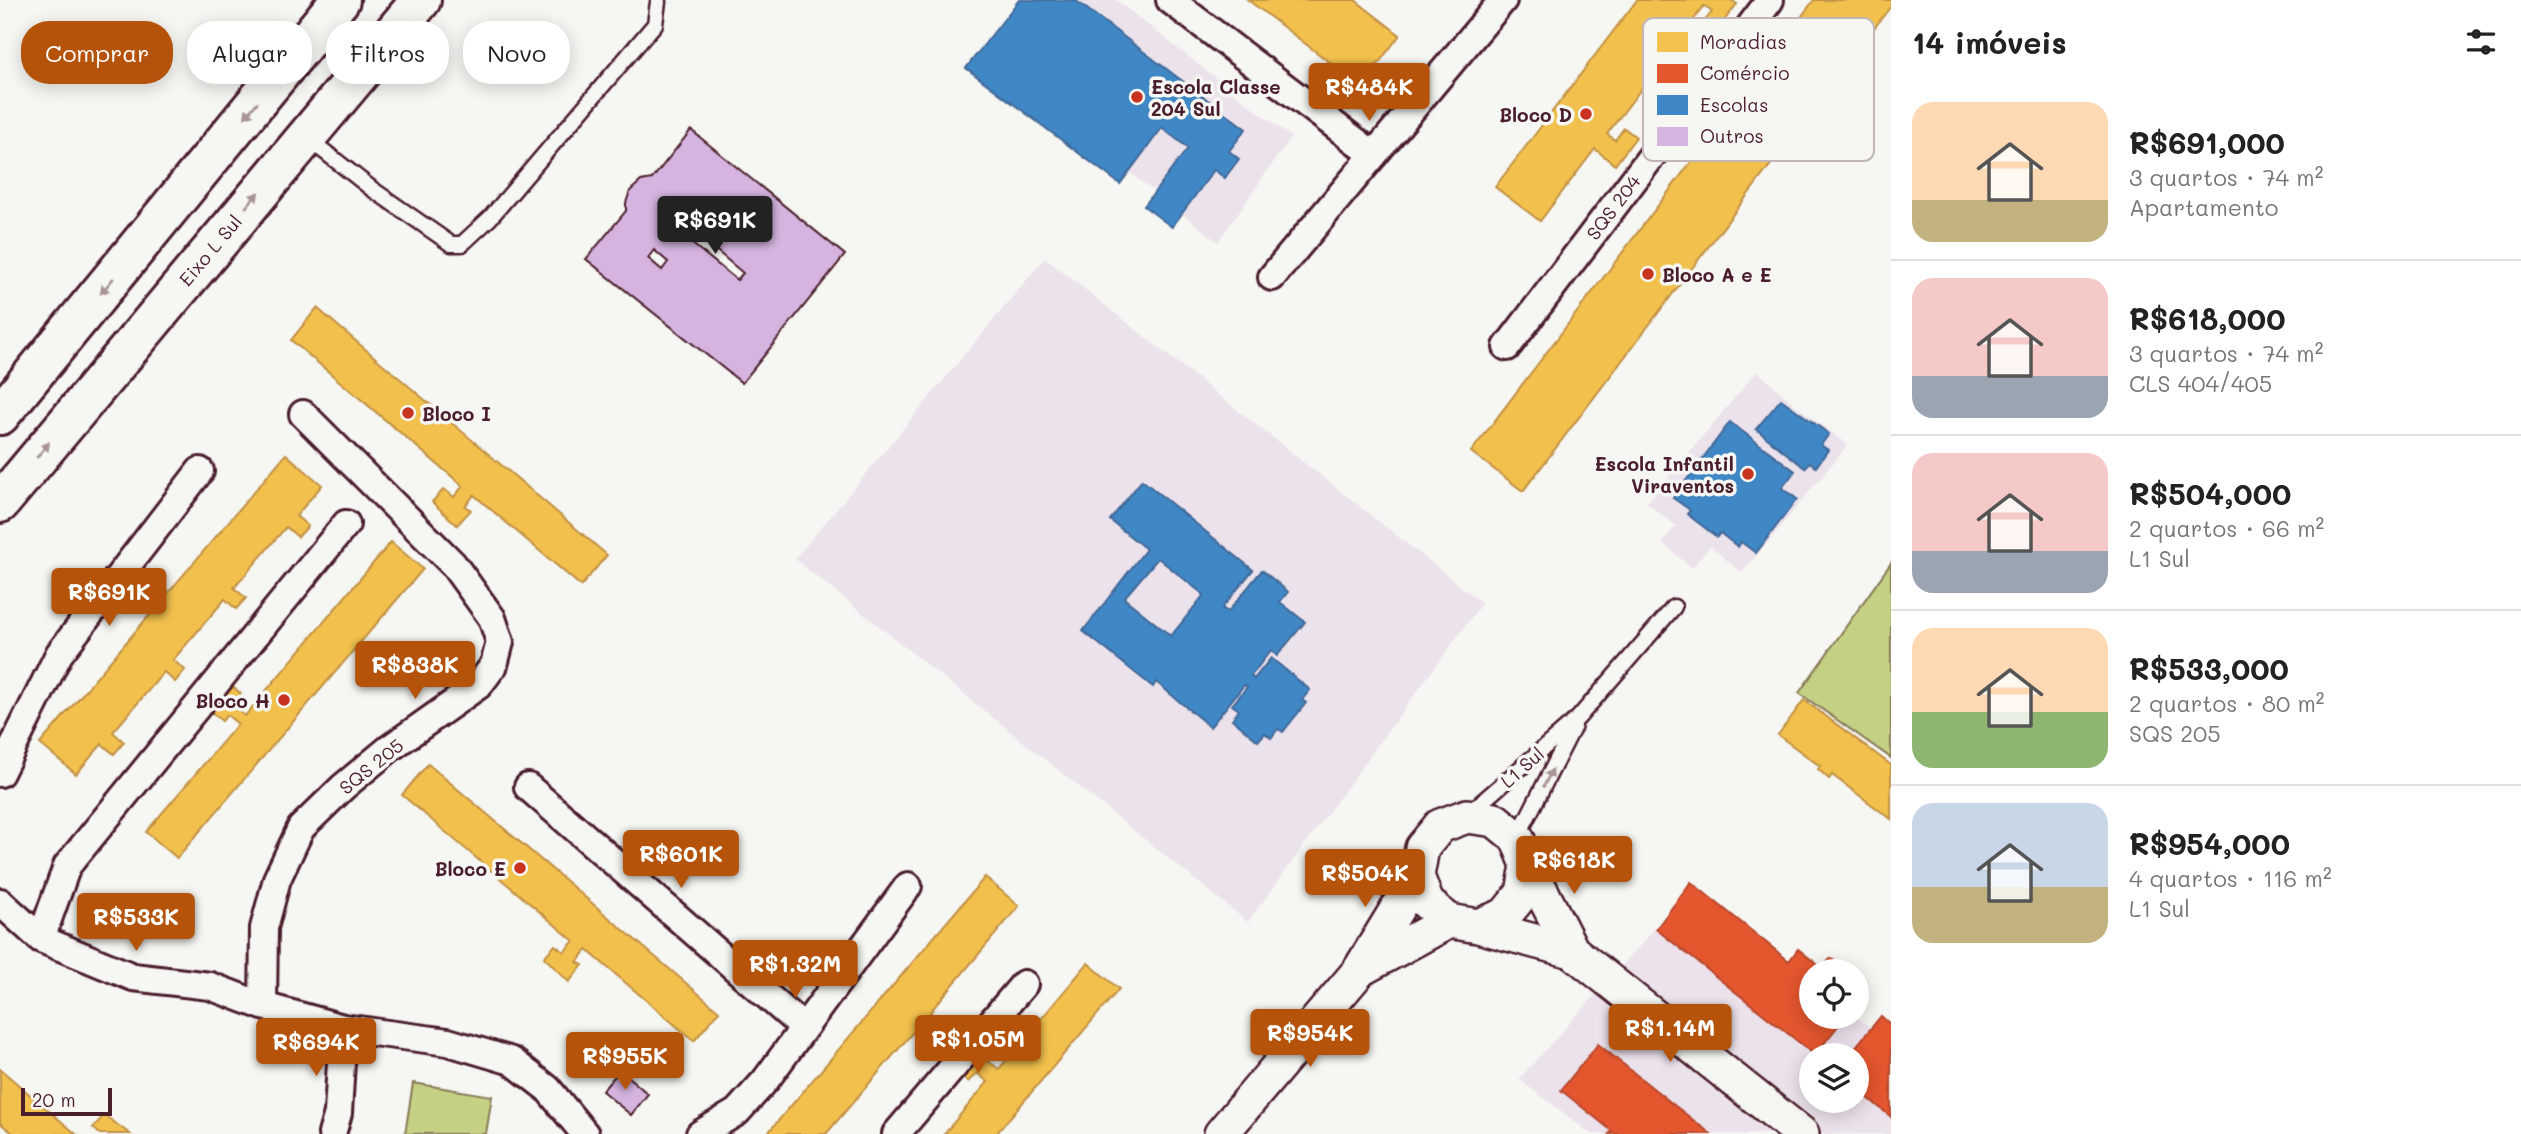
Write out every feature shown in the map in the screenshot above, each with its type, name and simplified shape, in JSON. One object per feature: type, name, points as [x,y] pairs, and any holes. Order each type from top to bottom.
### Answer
[{"type":"main road","points":[[0,415],[340,0]]},
{"type":"main road","name":"Eixo L Sul","points":[[0,503],[421,0]]},
{"type":"street","points":[[1170,0],[1374,155]]},
{"type":"street","points":[[1272,276],[1503,0]]},
{"type":"street","name":"SQS 204","points":[[1756,18],[1770,0]]},
{"type":"street","name":"SQS 204","points":[[1507,347],[1648,161]]},
{"type":"street","name":"SQS 205","points":[[263,1006],[264,928],[277,879],[301,828],[343,787],[390,748],[479,685],[494,665],[500,642],[492,618],[453,564],[303,414]]},
{"type":"street","points":[[0,773],[59,654],[200,471]]},
{"type":"street","points":[[41,939],[67,866],[346,524]]},
{"type":"street","points":[[528,787],[804,1028]]},
{"type":"street","points":[[1221,1134],[1359,971],[1417,876],[1422,848],[1440,825],[1467,816],[1495,820],[1523,852],[1572,951]]},
{"type":"street","points":[[1359,971],[1464,923],[1505,915],[1523,893],[1523,852]]},
{"type":"street","points":[[1417,876],[1427,903],[1464,923],[1572,951],[1802,1134]]},
{"type":"street","points":[[700,1134],[737,1112],[765,1081],[908,886]]},
{"type":"street","points":[[0,902],[41,939],[134,978],[211,986],[263,1006],[343,1028],[448,1042],[512,1061],[548,1089],[584,1134]]},
{"type":"street","points":[[896,1134],[1024,984]]},
{"type":"street","points":[[332,1134],[338,1113],[343,1028]]},
{"type":"lane","points":[[305,136],[372,189],[450,244],[462,244],[490,218],[655,24],[658,2]]},
{"type":"lane","name":"L1 Sul","points":[[1467,816],[1578,718],[1674,607]]},
{"type":"lane","name":"L1 Sul","points":[[1523,852],[1578,718]]},
{"type":"shaded area","name":"Escola Classe 204 Sul","points":[[1027,0],[1116,0],[1291,137],[1218,242],[983,57]]},
{"type":"shaded area","points":[[1045,258],[1482,603],[1248,922],[795,559]]},
{"type":"shaded area","name":"Escola Infantil Viraventos","points":[[1757,371],[1794,404],[1848,445],[1742,573],[1710,546],[1692,568],[1662,543],[1676,526],[1647,503]]},
{"type":"shaded area","points":[[1688,886],[1799,972],[1799,1029],[1869,1029],[1869,1026],[1891,1043],[1891,1134],[1591,1134],[1519,1079],[1647,938]]},
{"type":"green space","points":[[1891,563],[1891,758],[1799,693]]},
{"type":"green space","points":[[413,1083],[492,1096],[486,1134],[405,1134]]},
{"type":"building: Moradias","points":[[1248,0],[1355,0],[1400,35],[1361,86]]},
{"type":"building: Moradias","name":"Bloco D","points":[[1637,0],[1731,0],[1737,4],[1726,18],[1707,18],[1712,12],[1704,6],[1695,18],[1643,18],[1643,86],[1607,134],[1615,140],[1624,128],[1636,137],[1615,165],[1595,149],[1540,221],[1495,187]]},
{"type":"building: Moradias","name":"Bloco A e E","points":[[1814,0],[1891,0],[1891,6],[1874,28],[1874,18],[1800,18]]},
{"type":"building: Moradias","name":"Bloco A e E","points":[[1692,161],[1773,161],[1523,491],[1471,452]]},
{"type":"building: Moradias","name":"Bloco I","points":[[317,308],[607,555],[581,586],[474,495],[465,506],[471,510],[457,525],[432,502],[444,489],[454,497],[463,486],[291,340]]},
{"type":"building: Moradias","points":[[286,454],[322,485],[296,516],[308,526],[298,537],[286,527],[234,588],[246,598],[236,609],[225,599],[173,660],[185,670],[175,682],[164,672],[113,732],[124,742],[114,754],[102,744],[76,774],[40,744]]},
{"type":"building: Moradias","name":"Bloco H","points":[[391,542],[423,569],[177,858],[146,832],[238,724],[227,715],[222,721],[206,708],[230,684],[241,694],[233,706],[245,716]]},
{"type":"building: Moradias","points":[[1804,700],[1891,765],[1891,819],[1832,775],[1829,779],[1818,769],[1820,766],[1778,735]]},
{"type":"building: Moradias","name":"Bloco E","points":[[428,764],[719,1011],[694,1041],[587,950],[577,962],[583,965],[569,982],[544,957],[555,945],[564,952],[574,941],[402,795]]},
{"type":"building: Moradias","points":[[985,877],[1019,906],[930,1012],[940,1020],[944,1016],[960,1030],[935,1054],[923,1044],[930,1034],[919,1025],[826,1134],[767,1134]]},
{"type":"building: Moradias","points":[[1088,963],[1119,989],[996,1134],[944,1134],[988,1082],[977,1073],[968,1082],[955,1071],[975,1043],[992,1057],[988,1061],[999,1069]]},
{"type":"building: Moradias","points":[[0,1069],[76,1134],[14,1134],[0,1123]]},
{"type":"building: Moradias","points":[[104,1115],[130,1134],[100,1134],[93,1128]]},
{"type":"building: Comércio","points":[[1691,882],[1789,961],[1798,949],[1811,959],[1799,959],[1799,1029],[1836,1029],[1824,1043],[1800,1043],[1656,929]]},
{"type":"building: Comércio","points":[[1881,1016],[1891,1025],[1891,1117],[1869,1099],[1869,1043],[1859,1043]]},
{"type":"building: Comércio","points":[[1598,1044],[1711,1134],[1609,1134],[1612,1131],[1561,1090]]},
{"type":"building: Escolas","name":"Escola Classe 204 Sul","points":[[1019,0],[1075,0],[1246,129],[1229,151],[1239,159],[1225,178],[1214,170],[1172,227],[1144,206],[1188,148],[1162,128],[1120,184],[966,68]]},
{"type":"building: Escolas","points":[[1781,399],[1829,434],[1821,445],[1828,450],[1816,467],[1810,462],[1805,468],[1756,429]]},
{"type":"building: Escolas","points":[[1730,422],[1795,471],[1782,488],[1797,499],[1756,553],[1741,542],[1738,547],[1720,533],[1717,537],[1687,514],[1690,510],[1673,498]]},
{"type":"building: Escolas","points":[[1142,480],[1253,570],[1222,608],[1228,612],[1262,570],[1288,592],[1280,602],[1305,622],[1277,656],[1271,650],[1251,676],[1254,679],[1271,658],[1310,690],[1302,700],[1306,703],[1283,732],[1278,729],[1271,738],[1265,733],[1258,741],[1232,719],[1239,710],[1232,705],[1247,687],[1244,685],[1210,727],[1156,682],[1153,687],[1083,631],[1146,549],[1110,520]],"holes":[[[1158,558],[1204,595],[1171,636],[1124,598]]]},
{"type":"building: Outros","points":[[691,130],[845,255],[742,383],[586,259],[626,211],[630,191],[641,181],[652,179]],"holes":[[[681,221],[743,273],[737,280],[674,229]],[[654,250],[668,262],[662,270],[648,258]]]},
{"type":"building: Outros","points":[[620,1070],[648,1094],[631,1115],[602,1091]]},
{"type":"place","name":"Escola Classe 204 Sul","points":[[1137,97]]},
{"type":"place","name":"Bloco D","points":[[1586,114]]},
{"type":"place","name":"Bloco A e E","points":[[1648,274]]},
{"type":"place","name":"Bloco I","points":[[408,413]]},
{"type":"place","name":"Escola Infantil Viraventos","points":[[1748,474]]},
{"type":"place","name":"Bloco H","points":[[284,700]]},
{"type":"place","name":"Bloco E","points":[[520,868]]}]
